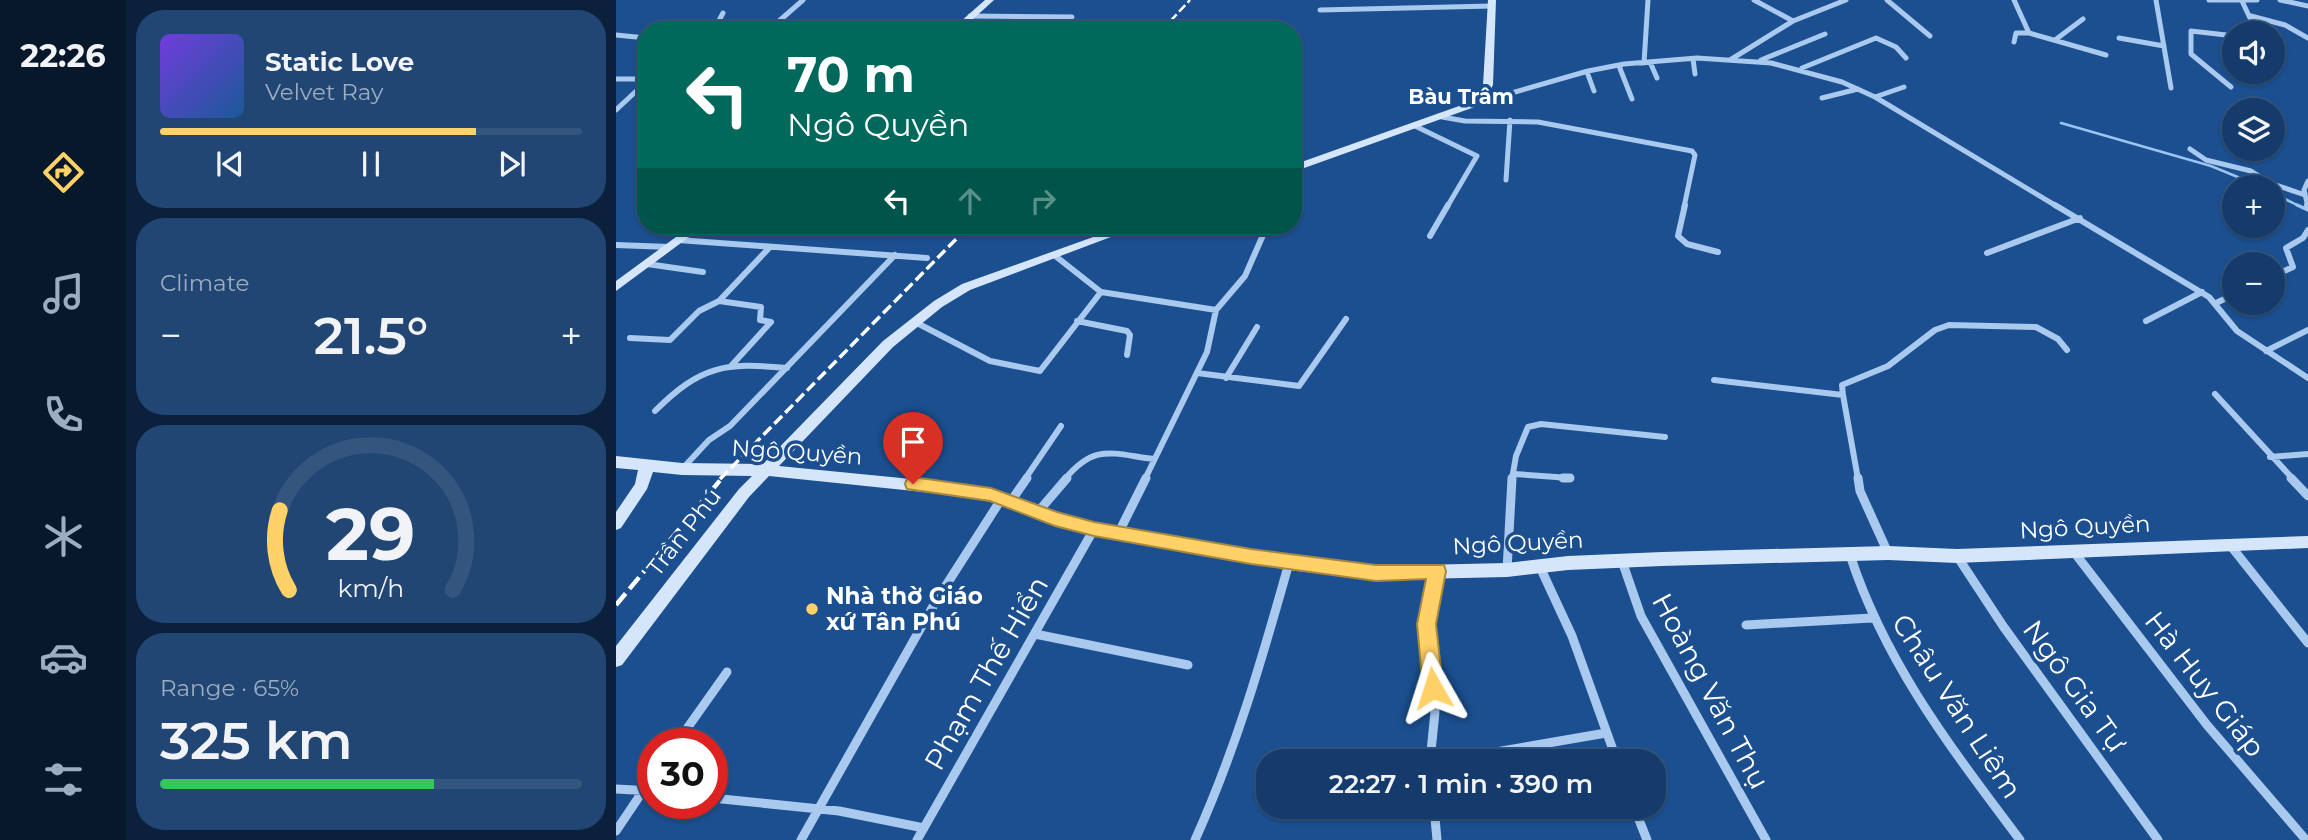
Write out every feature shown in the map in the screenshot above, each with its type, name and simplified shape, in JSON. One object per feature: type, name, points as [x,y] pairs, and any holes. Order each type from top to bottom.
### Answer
[{"type":"street","points":[[779,21],[803,0]]},
{"type":"street","points":[[965,21],[990,0]]},
{"type":"street","points":[[1648,0],[1647,63],[1657,78]]},
{"type":"street","points":[[1754,0],[1793,21]]},
{"type":"street","points":[[1730,60],[1793,21],[1846,0]]},
{"type":"street","points":[[1887,0],[1930,37]]},
{"type":"street","points":[[2014,0],[2029,33]]},
{"type":"street","points":[[2156,0],[2171,88]]},
{"type":"street","points":[[2210,0],[2257,0]]},
{"type":"street","points":[[2280,0],[2308,6]]},
{"type":"street","points":[[2242,1],[2252,21]]},
{"type":"street","points":[[1321,10],[1492,3],[1488,85],[1480,102]]},
{"type":"street","points":[[719,21],[723,13]]},
{"type":"street","points":[[970,16],[1072,17]]},
{"type":"street","points":[[2251,16],[2285,25],[2308,38]]},
{"type":"street","points":[[2055,40],[2080,24],[2082,19]]},
{"type":"street","points":[[2222,35],[2191,31],[2191,54],[2222,80]]},
{"type":"street","points":[[2014,42],[2016,33],[2029,33],[2106,55]]},
{"type":"street","points":[[1761,61],[1825,34]]},
{"type":"street","points":[[616,36],[637,37]]},
{"type":"street","points":[[1801,68],[1876,38],[1896,47],[1906,58]]},
{"type":"street","points":[[2119,38],[2164,46]]},
{"type":"street","points":[[1693,59],[1695,74]]},
{"type":"street","points":[[1302,166],[1480,102],[1525,92],[1587,72],[1693,59],[1761,61],[1801,68],[1875,97],[2202,292],[2216,303],[2237,331],[2308,378]]},
{"type":"street","points":[[1619,66],[1632,99]]},
{"type":"street","points":[[1587,72],[1594,91]]},
{"type":"street","points":[[616,79],[637,80]]},
{"type":"street","points":[[2227,84],[2231,87]]},
{"type":"street","points":[[1875,97],[1904,87]]},
{"type":"street","points":[[1822,98],[1859,89]]},
{"type":"street","points":[[616,110],[637,90]]},
{"type":"street","points":[[1442,117],[1465,121],[1510,120],[1552,124],[1692,152],[1695,155],[1678,236],[1687,244],[1718,252]]},
{"type":"street","points":[[1506,180],[1510,120]]},
{"type":"street","points":[[1415,125],[1477,156],[1430,236]]},
{"type":"street","points":[[2190,149],[2206,160],[2251,171],[2270,183],[2305,195]]},
{"type":"street","points":[[2308,181],[2305,186],[2308,208]]},
{"type":"street","points":[[1987,253],[2080,218]]},
{"type":"street","points":[[2285,271],[2293,267],[2286,248],[2303,238],[2308,230]]},
{"type":"street","points":[[616,287],[686,235]]},
{"type":"street","name":"Trần Phú","points":[[616,659],[718,525],[766,470],[871,360],[915,322],[966,287],[1109,235]]},
{"type":"street","points":[[1118,534],[1207,352],[1216,310],[1245,276],[1264,235]]},
{"type":"street","points":[[616,245],[770,247],[927,258]]},
{"type":"street","points":[[630,338],[670,340],[699,311],[719,301],[770,247]]},
{"type":"street","points":[[682,469],[787,368],[895,255]]},
{"type":"street","points":[[1054,255],[1101,292],[1216,310]]},
{"type":"street","points":[[647,264],[703,272]]},
{"type":"street","points":[[915,322],[990,361],[1032,372],[1040,371],[1101,292]]},
{"type":"street","points":[[2146,321],[2202,292]]},
{"type":"street","points":[[2216,303],[2222,300]]},
{"type":"street","points":[[719,301],[761,307],[760,320],[771,322],[731,366]]},
{"type":"street","points":[[1197,373],[1299,386],[1346,319]]},
{"type":"street","points":[[1077,321],[1126,331],[1130,335],[1127,355]]},
{"type":"street","points":[[1888,553],[1860,491],[1842,385],[1888,366],[1941,326],[1980,324],[2036,327],[2058,340],[2067,350]]},
{"type":"street","points":[[1226,378],[1257,327]]},
{"type":"street","points":[[2266,351],[2308,330]]},
{"type":"street","points":[[655,411],[703,369],[731,366],[787,368]]},
{"type":"street","points":[[1714,380],[1843,395]]},
{"type":"street","points":[[2215,394],[2308,496]]},
{"type":"street","points":[[1507,570],[1514,474],[1525,430],[1533,425],[1665,437]]},
{"type":"street","points":[[801,840],[816,809],[936,601],[1062,426]]},
{"type":"street","points":[[1038,512],[1087,456],[1098,454],[1154,460]]},
{"type":"street","points":[[2270,457],[2308,454]]},
{"type":"street","name":"Ngô Quyền","points":[[616,462],[682,469],[766,470],[962,490],[1007,500],[1038,512],[1118,534],[1289,563],[1376,573],[1507,570],[1622,561],[1888,553],[1957,556],[2308,541]]},
{"type":"street","points":[[616,524],[642,485],[647,465]]},
{"type":"street","points":[[1514,474],[1570,478]]},
{"type":"street","name":"Phạm Thế Hiển","points":[[917,840],[1094,529]]},
{"type":"street","points":[[2230,545],[2308,643]]},
{"type":"street","name":"Hà Huy Giáp","points":[[2073,551],[2215,735],[2306,840]]},
{"type":"street","name":"Châu Văn Liêm","points":[[1849,554],[1872,618],[1886,646],[1947,742],[2020,840]]},
{"type":"street","name":"Ngô Gia Tự","points":[[1957,556],[2003,626],[2158,840]]},
{"type":"street","name":"Hoàng Văn Thụ","points":[[1622,561],[1641,616],[1766,840]]},
{"type":"street","points":[[1195,840],[1226,772],[1243,722],[1289,563]]},
{"type":"street","points":[[1540,567],[1572,636],[1612,749]]},
{"type":"street","points":[[1431,749],[1435,712],[1426,624],[1437,571]]},
{"type":"street","points":[[1746,625],[1872,618]]},
{"type":"street","points":[[1035,634],[1188,665]]},
{"type":"street","points":[[687,728],[727,672]]},
{"type":"street","points":[[1520,749],[1606,733]]},
{"type":"street","points":[[616,789],[637,790]]},
{"type":"street","points":[[728,799],[816,809],[924,828]]},
{"type":"street","points":[[616,831],[637,805]]},
{"type":"street","points":[[1435,819],[1437,840]]},
{"type":"street","points":[[1639,819],[1647,840]]},
{"type":"waterway","points":[[2061,123],[2211,166],[2233,175]]},
{"type":"waterway","points":[[2285,199],[2297,205]]},
{"type":"waterway","points":[[2297,205],[2308,210]]},
{"type":"waterway","points":[[2297,205],[2301,207]]},
{"type":"railway","points":[[1170,21],[1190,0]]},
{"type":"railway","points":[[720,479],[960,235]]},
{"type":"railway","points":[[616,605],[722,478]]},
{"type":"place","name":"Nhà thờ Giáo xứ Tân Phú","points":[[812,609]]},
{"type":"district","name":"Bàu Trâm","points":[[1461,97]]},
{"type":"route","points":[[913,484],[991,495],[1045,516],[1094,529],[1289,563],[1376,573],[1437,571],[1426,617],[1433,688]]}]
